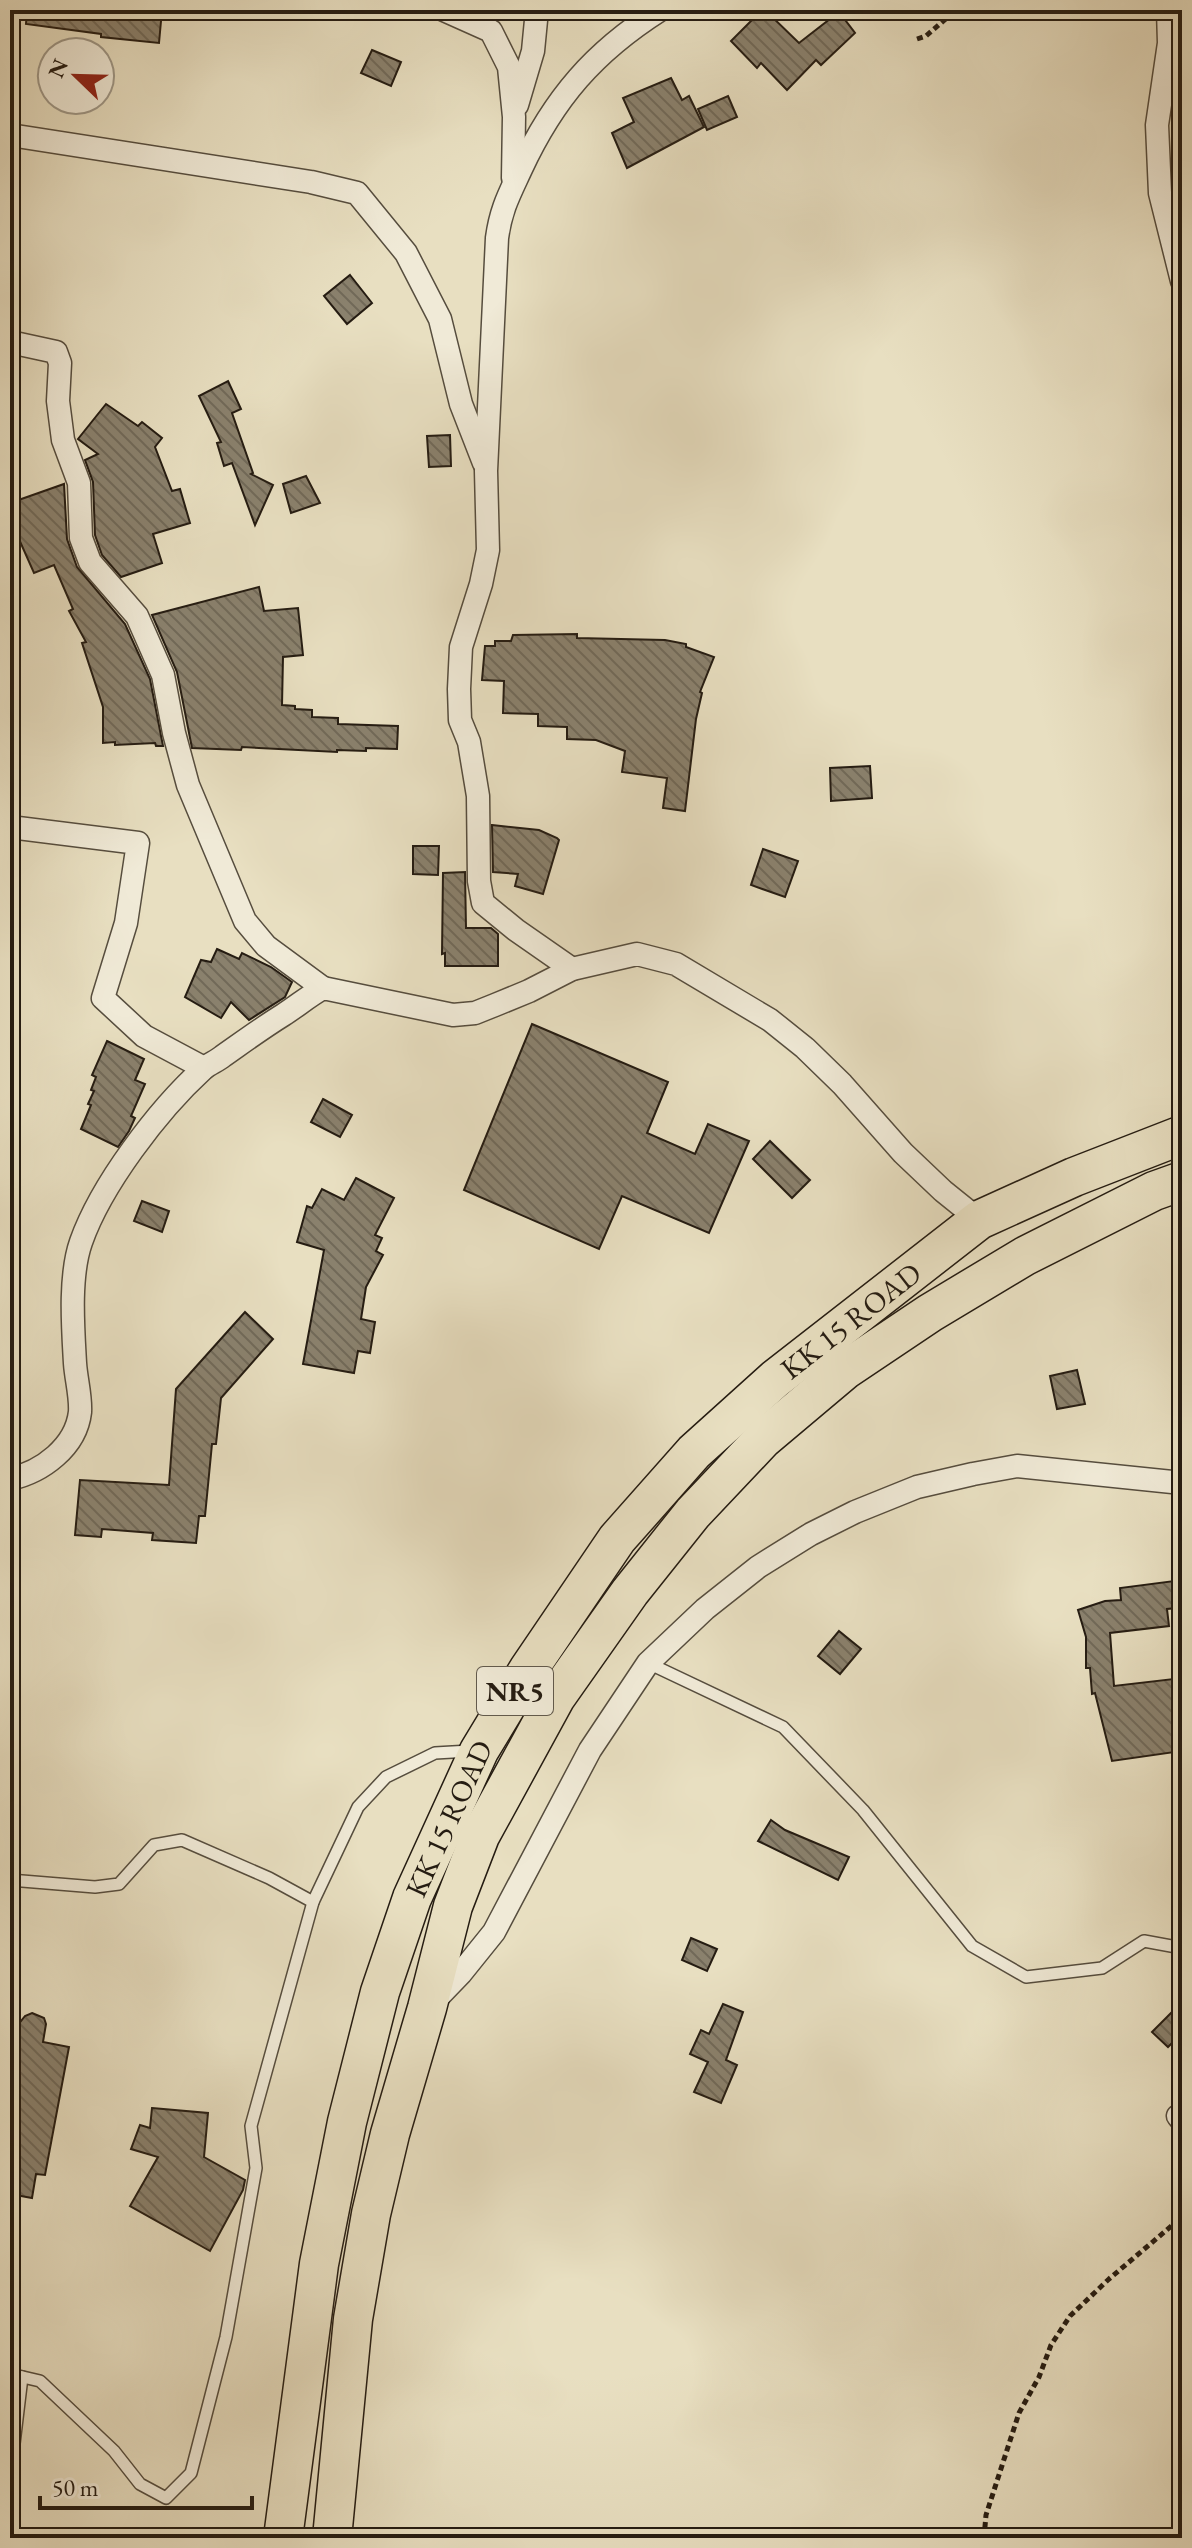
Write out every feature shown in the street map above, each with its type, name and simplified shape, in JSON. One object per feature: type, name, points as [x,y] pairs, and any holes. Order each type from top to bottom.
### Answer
[{"type":"highway","name":"KK 15 ROAD","points":[[283,2538],[319,2264],[347,2122],[380,1992],[412,1898],[479,1751],[528,1670],[617,1539],[694,1452],[775,1379],[979,1220],[1074,1177],[1182,1135]]},
{"type":"highway","name":"KK 15 ROAD","points":[[332,2538],[353,2319],[371,2214],[390,2134],[453,1906],[480,1836],[556,1697],[630,1592],[693,1513],[763,1439],[845,1370],[930,1313],[1025,1256],[1154,1191],[1182,1181]]},
{"type":"street","points":[[444,10],[491,31],[509,67],[514,117],[513,185]]},
{"type":"street","points":[[514,117],[533,51],[537,10]]},
{"type":"street","points":[[572,969],[483,903],[479,881],[478,796],[469,742],[460,720],[461,647],[488,550],[486,471],[497,238],[501,210],[535,139],[557,102],[609,48],[660,10]]},
{"type":"street","points":[[1168,10],[1169,43],[1157,125],[1160,193],[1182,281]]},
{"type":"street","points":[[10,135],[311,182],[357,193],[406,253],[440,319],[461,404],[486,471]]},
{"type":"street","points":[[10,342],[56,352],[60,363],[58,401],[63,440],[79,483],[81,538],[90,562],[137,616],[163,675],[188,785],[245,921],[266,946],[323,988],[453,1015],[475,1013],[572,969],[637,954],[676,964],[770,1020],[805,1048],[842,1084],[903,1153],[979,1220]]},
{"type":"street","points":[[10,827],[138,843],[126,923],[103,998],[144,1036],[204,1068]]},
{"type":"street","points":[[10,1479],[38,1468],[56,1456],[70,1441],[80,1410],[75,1364],[74,1286],[81,1244],[123,1162],[159,1116],[204,1068],[323,988]]},
{"type":"street","points":[[427,2008],[494,1932],[590,1750],[648,1663],[705,1609],[758,1567],[811,1534],[917,1487],[1017,1466],[1182,1483]]},
{"type":"lane","points":[[648,1663],[783,1727],[863,1810],[972,1946],[1026,1977],[1102,1968],[1144,1941],[1182,1948]]},
{"type":"lane","points":[[10,2477],[16,2376],[40,2381],[114,2451],[140,2484],[166,2498],[191,2473],[226,2337],[256,2168],[251,2126],[313,1902],[358,1807],[386,1777],[435,1753],[479,1751]]},
{"type":"lane","points":[[10,1880],[95,1887],[119,1884],[154,1845],[182,1840],[269,1878],[313,1902]]},
{"type":"path","points":[[917,39],[926,36],[956,10]]},
{"type":"path","points":[[984,2538],[986,2515],[1019,2413],[1039,2377],[1051,2345],[1070,2316],[1182,2217]]},
{"type":"building","points":[[27,10],[162,10],[159,43],[26,24]]},
{"type":"building","points":[[762,10],[799,43],[839,12],[855,33],[821,65],[816,60],[787,90],[761,63],[757,68],[731,41]]},
{"type":"building","points":[[372,50],[401,62],[391,86],[361,73]]},
{"type":"building","points":[[671,78],[682,100],[689,96],[704,127],[627,168],[612,133],[634,122],[623,98]]},
{"type":"building","points":[[728,96],[737,117],[707,130],[698,109]]},
{"type":"building","points":[[350,275],[372,303],[347,324],[324,296]]},
{"type":"building","points":[[228,381],[241,409],[232,413],[251,474],[273,485],[255,525],[232,463],[224,466],[217,443],[221,442],[199,396]]},
{"type":"building","points":[[106,404],[138,426],[142,422],[162,438],[155,447],[172,491],[180,489],[190,523],[153,534],[162,563],[121,577],[102,555],[95,535],[93,482],[85,460],[98,454],[78,439]]},
{"type":"building","points":[[450,435],[451,466],[429,467],[427,436]]},
{"type":"building","points":[[306,476],[320,503],[291,513],[283,484]]},
{"type":"building","points":[[64,484],[67,539],[77,567],[125,624],[150,679],[163,746],[156,746],[155,743],[103,743],[103,707],[82,643],[86,642],[69,611],[73,609],[54,565],[34,573],[10,519],[10,503]]},
{"type":"building","points":[[259,587],[264,611],[298,608],[303,655],[283,657],[282,705],[312,710],[312,717],[338,718],[338,724],[398,726],[397,749],[366,748],[366,751],[337,752],[192,748],[177,672],[152,615]]},
{"type":"building","points":[[577,634],[577,638],[665,640],[686,644],[686,647],[714,657],[700,692],[685,811],[663,808],[667,778],[622,772],[625,751],[596,740],[567,739],[567,727],[538,726],[538,714],[503,713],[504,681],[482,680],[485,646],[495,646],[495,641],[511,641],[513,635]]},
{"type":"building","points":[[870,766],[872,798],[831,801],[830,768]]},
{"type":"building","points":[[492,825],[539,830],[559,840],[543,894],[515,886],[518,874],[493,872]]},
{"type":"building","points":[[413,846],[439,846],[438,875],[413,874]]},
{"type":"building","points":[[763,849],[798,861],[785,897],[751,885]]},
{"type":"building","points":[[465,872],[466,928],[491,928],[498,934],[498,966],[445,966],[445,953],[442,954],[443,873]]},
{"type":"building","points":[[217,949],[239,959],[242,953],[271,967],[292,982],[285,997],[249,1020],[231,1002],[221,1018],[185,997],[201,960],[211,962]]},
{"type":"building","points":[[532,1024],[668,1082],[647,1133],[695,1154],[708,1124],[749,1141],[709,1233],[622,1196],[599,1249],[464,1190]]},
{"type":"building","points":[[107,1041],[144,1059],[135,1080],[145,1084],[131,1116],[135,1118],[118,1147],[81,1129],[94,1091],[91,1090],[96,1077],[92,1075]]},
{"type":"building","points":[[323,1099],[352,1115],[340,1137],[311,1122]]},
{"type":"building","points":[[770,1141],[810,1180],[792,1198],[753,1159]]},
{"type":"building","points":[[356,1178],[394,1198],[375,1235],[382,1238],[376,1251],[383,1255],[366,1287],[361,1319],[375,1322],[370,1353],[358,1351],[354,1373],[303,1364],[324,1250],[297,1242],[307,1206],[312,1208],[322,1189],[344,1200]]},
{"type":"building","points":[[142,1201],[169,1211],[162,1232],[134,1221]]},
{"type":"building","points":[[245,1312],[273,1339],[221,1398],[216,1444],[212,1444],[205,1516],[199,1516],[196,1543],[152,1540],[153,1533],[102,1529],[101,1537],[75,1535],[80,1480],[169,1485],[176,1389]]},
{"type":"building","points":[[1077,1370],[1085,1404],[1057,1409],[1050,1376]]},
{"type":"building","points":[[1174,1581],[1177,1608],[1167,1609],[1169,1626],[1110,1633],[1114,1686],[1182,1678],[1182,1751],[1112,1761],[1095,1693],[1092,1694],[1090,1668],[1086,1668],[1086,1637],[1078,1610],[1105,1601],[1121,1600],[1120,1588]]},
{"type":"building","points":[[839,1631],[861,1649],[840,1674],[818,1656]]},
{"type":"building","points":[[771,1820],[785,1830],[849,1857],[838,1880],[758,1841]]},
{"type":"building","points":[[691,1938],[717,1949],[707,1971],[682,1960]]},
{"type":"building","points":[[1182,2002],[1182,2033],[1168,2047],[1152,2032]]},
{"type":"building","points":[[723,2004],[743,2012],[726,2060],[737,2065],[721,2103],[694,2092],[708,2062],[690,2054],[701,2030],[709,2034]]},
{"type":"building","points":[[32,2013],[44,2018],[43,2042],[69,2047],[45,2175],[36,2174],[32,2198],[10,2194],[10,2035],[25,2016]]},
{"type":"building","points":[[152,2108],[208,2113],[204,2157],[245,2180],[243,2190],[210,2251],[130,2206],[158,2157],[131,2149],[140,2125],[150,2128]]}]
